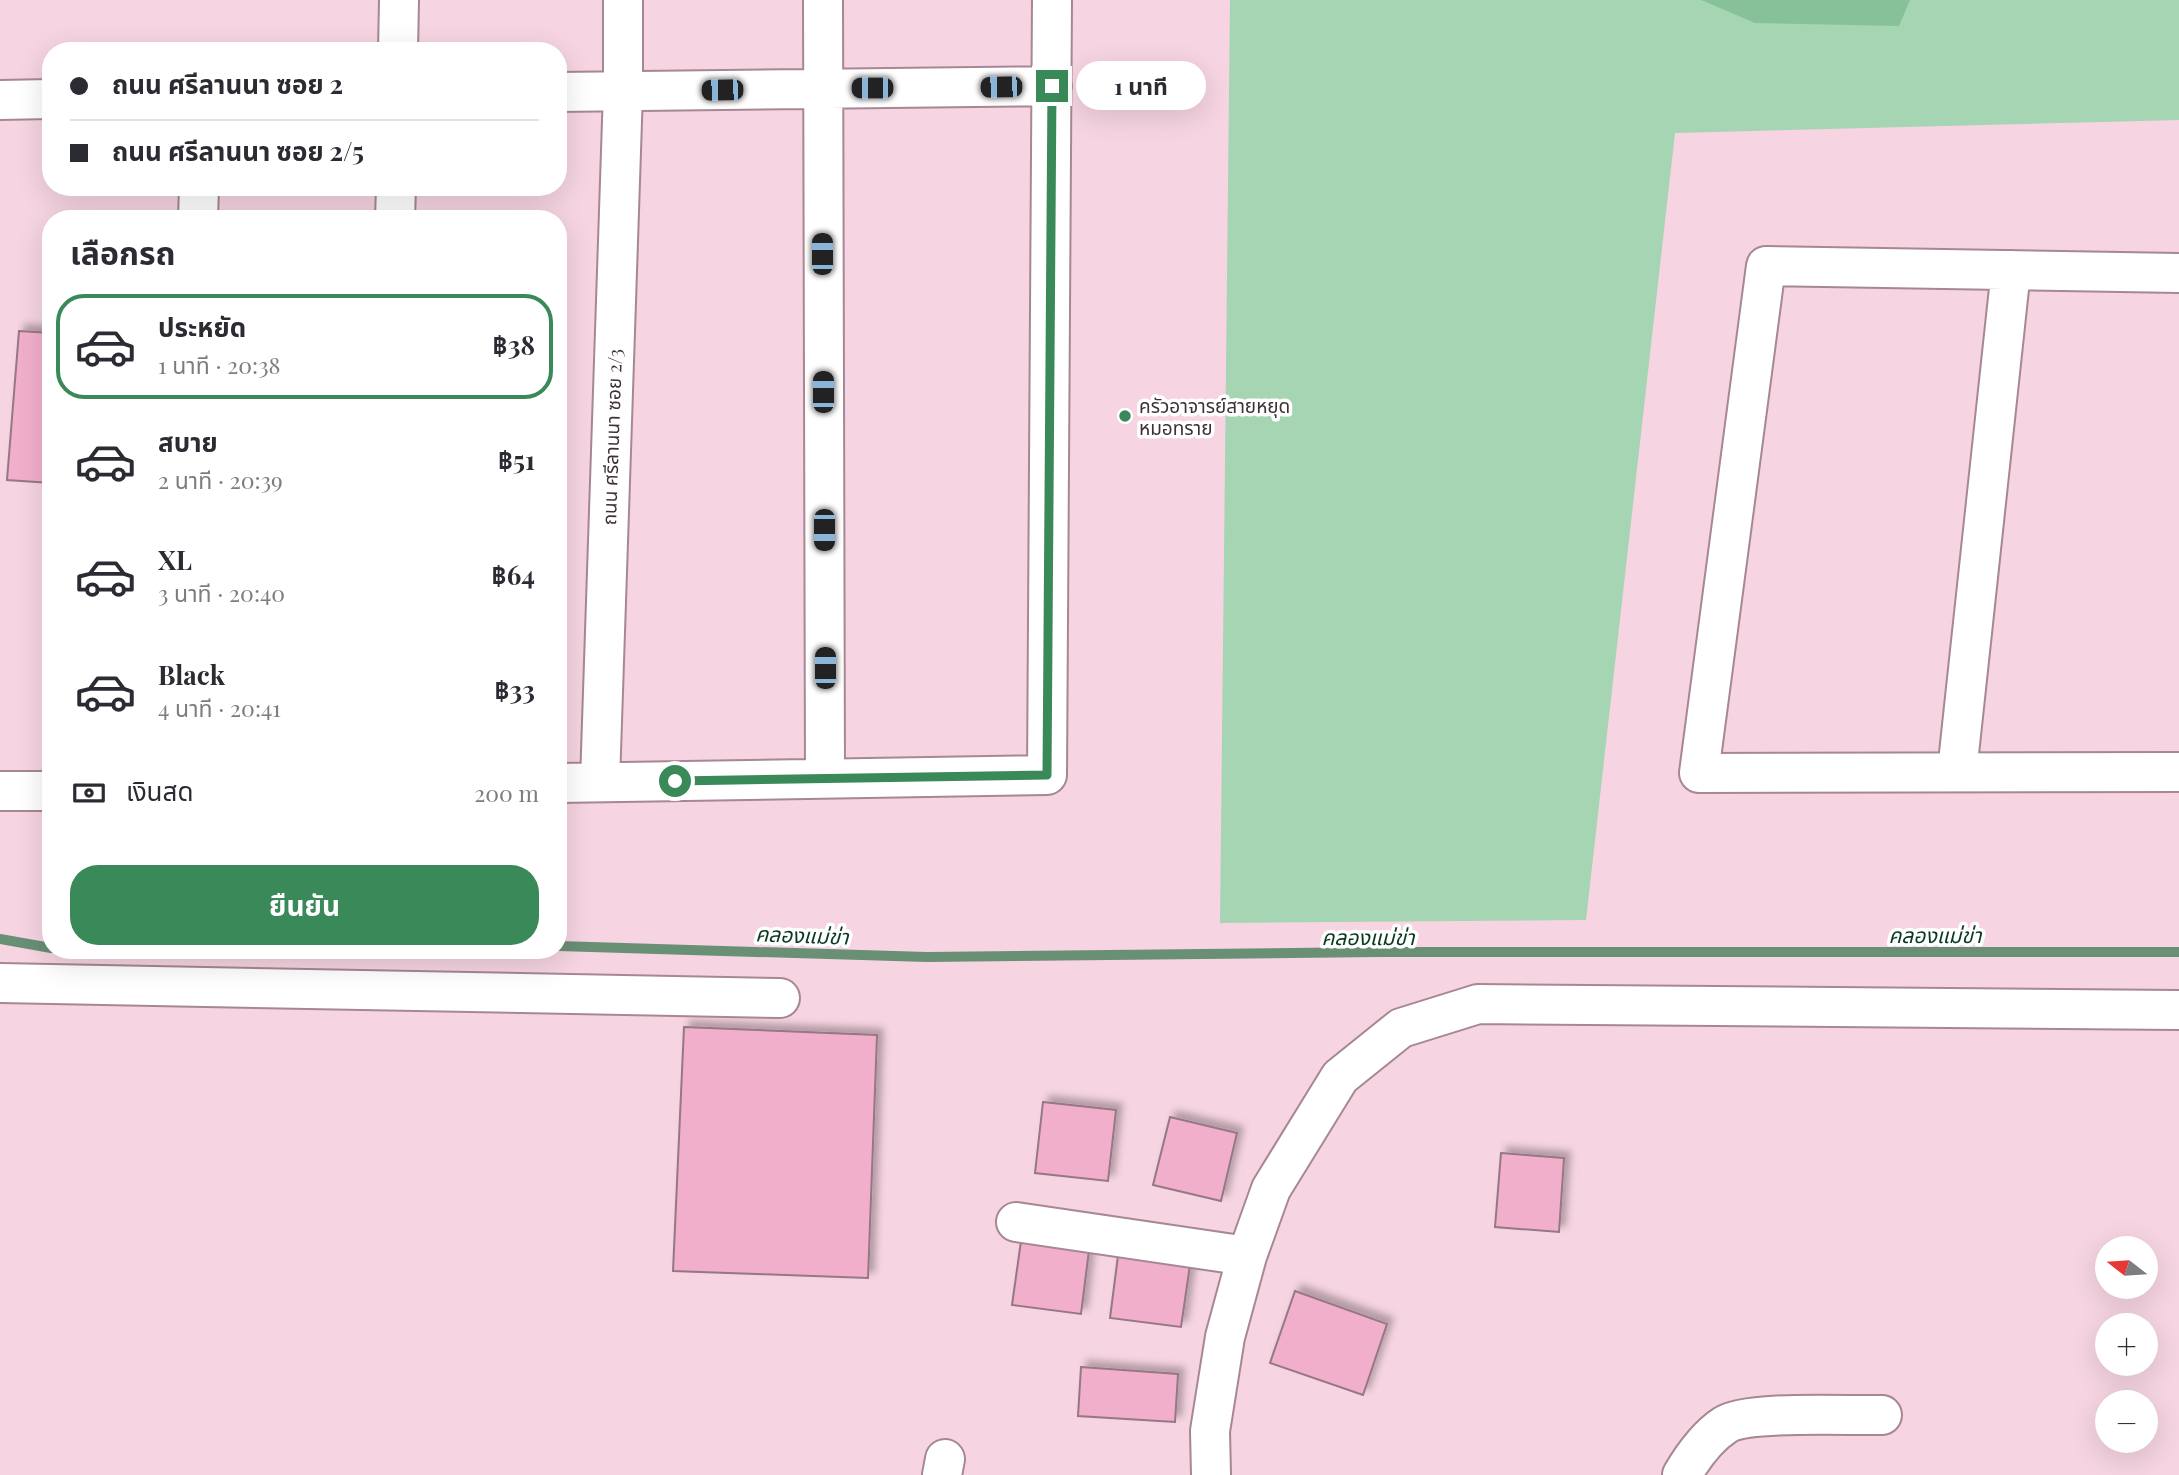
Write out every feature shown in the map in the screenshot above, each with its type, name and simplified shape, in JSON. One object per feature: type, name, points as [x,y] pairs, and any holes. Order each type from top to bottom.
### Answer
[{"type":"street","points":[[398,42],[399,0]]},
{"type":"street","name":"ถนน ศรีลานนา ซอย 2/3","points":[[600,782],[623,91],[623,0]]},
{"type":"street","points":[[823,0],[821,89],[825,778]]},
{"type":"street","points":[[567,783],[1047,775],[1052,0]]},
{"type":"street","points":[[567,92],[1052,86]]},
{"type":"street","points":[[0,100],[42,99]]},
{"type":"street","points":[[2179,273],[1766,266],[1699,773],[2179,772]]},
{"type":"street","points":[[1957,772],[2011,270]]},
{"type":"street","points":[[0,791],[42,790]]},
{"type":"street","points":[[0,983],[780,998]]},
{"type":"street","points":[[1211,1475],[1210,1431],[1225,1337],[1247,1256],[1271,1189],[1340,1077],[1401,1028],[1478,1004],[2179,1010]]},
{"type":"street","points":[[1016,1222],[1247,1256]]},
{"type":"street","points":[[1682,1475],[1693,1457],[1725,1424],[1755,1415],[1882,1415]]},
{"type":"green space","points":[[1230,0],[2179,0],[2179,120],[1675,133],[1586,920],[1220,923]]},
{"type":"green space","points":[[1701,0],[1910,0],[1899,26],[1755,23]]},
{"type":"building","points":[[19,331],[42,332],[42,482],[7,480]]},
{"type":"building","points":[[684,1027],[877,1035],[868,1278],[673,1271]]},
{"type":"building","points":[[1043,1102],[1116,1110],[1108,1181],[1035,1173]]},
{"type":"building","points":[[1170,1117],[1237,1133],[1221,1201],[1153,1185]]},
{"type":"building","points":[[1501,1153],[1564,1158],[1559,1232],[1495,1227]]},
{"type":"building","points":[[1021,1241],[1089,1250],[1081,1314],[1012,1305]]},
{"type":"building","points":[[1119,1248],[1191,1258],[1181,1327],[1110,1318]]},
{"type":"building","points":[[1295,1291],[1387,1324],[1363,1395],[1270,1363]]},
{"type":"building","points":[[1081,1367],[1178,1374],[1175,1422],[1078,1416]]},
{"type":"waterway","name":"คลองแม่ข่า","points":[[0,939],[42,946]]},
{"type":"waterway","name":"คลองแม่ข่า","points":[[567,946],[927,957],[1379,952],[2179,952]]},
{"type":"place","name":"ครัวอาจารย์สายหยุด หมอทราย","points":[[1125,416]]},
{"type":"route","points":[[675,781],[1047,775],[1052,86]]}]
